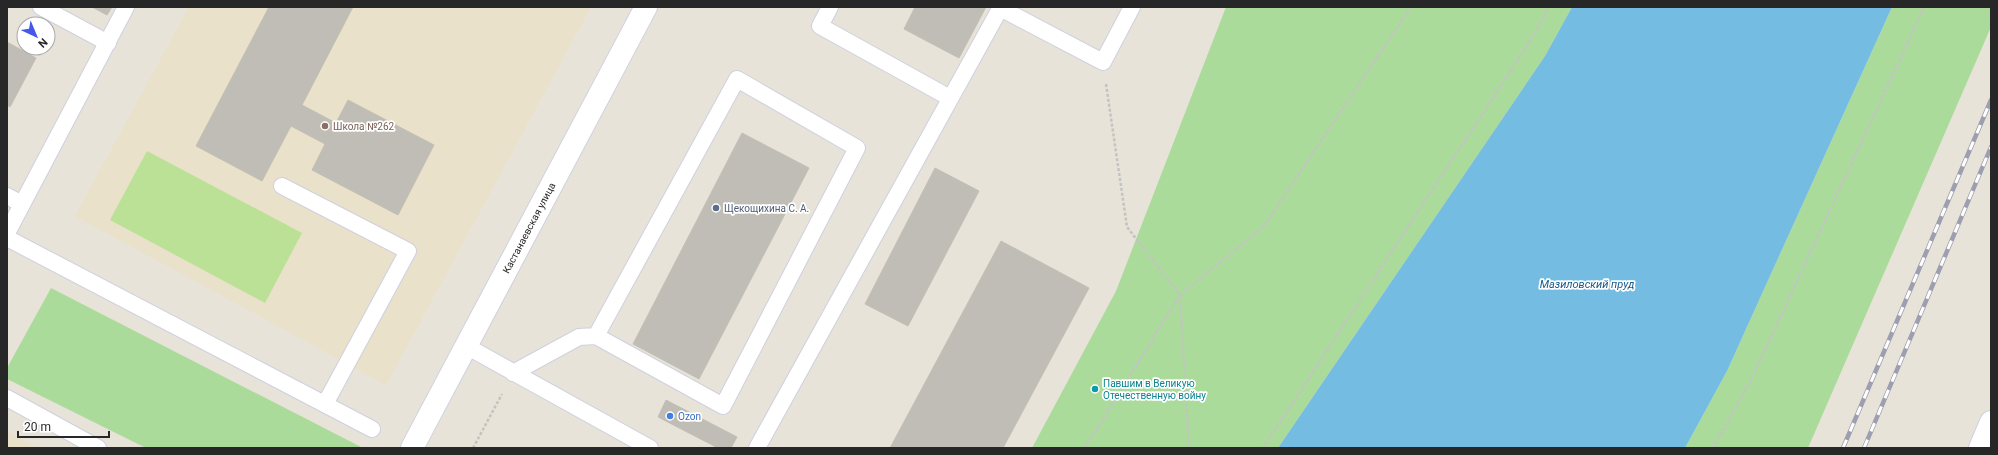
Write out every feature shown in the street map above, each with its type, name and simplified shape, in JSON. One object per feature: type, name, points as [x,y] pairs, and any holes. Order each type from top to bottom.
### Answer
[{"type":"street","name":"Кастанаевская улица","points":[[412,448],[646,7]]},
{"type":"street","points":[[1980,448],[1991,422]]},
{"type":"lane","points":[[41,7],[108,43]]},
{"type":"lane","points":[[7,234],[126,7]]},
{"type":"lane","points":[[830,7],[820,26],[950,98]]},
{"type":"lane","points":[[757,448],[1000,7],[1103,62],[1132,7]]},
{"type":"lane","points":[[513,373],[579,337],[596,336],[723,406],[857,148],[737,78],[596,336]]},
{"type":"lane","points":[[282,186],[408,251],[325,404]]},
{"type":"lane","points":[[7,196],[22,204]]},
{"type":"lane","points":[[7,238],[372,429]]},
{"type":"lane","points":[[466,346],[650,448]]},
{"type":"lane","points":[[7,398],[98,448]]},
{"type":"path","points":[[1085,448],[1180,295],[1263,227],[1411,7]]},
{"type":"path","points":[[1263,448],[1530,41],[1549,7]]},
{"type":"path","points":[[1713,448],[1753,376],[1924,7]]},
{"type":"path","points":[[1103,62],[1127,227],[1180,295],[1189,448]]},
{"type":"path","points":[[473,448],[513,373]]},
{"type":"shaded area","name":"Школа №262","points":[[189,7],[591,7],[386,385],[75,216]]},
{"type":"shaded area","points":[[7,431],[38,448],[7,448]]},
{"type":"green space","points":[[1226,7],[1572,7],[1545,56],[1278,448],[1032,448],[1116,291]]},
{"type":"green space","points":[[1892,7],[1991,7],[1991,27],[1808,448],[1685,448],[1727,371]]},
{"type":"green space","points":[[147,151],[302,233],[265,303],[110,220]]},
{"type":"green space","points":[[51,288],[363,448],[146,448],[7,379],[7,368]]},
{"type":"water","name":"Мазиловский пруд","points":[[1572,7],[1892,7],[1727,371],[1685,448],[1278,448],[1545,56]]},
{"type":"building","points":[[92,7],[112,7],[107,15]]},
{"type":"building","points":[[269,7],[353,7],[302,105],[336,123],[348,100],[434,145],[398,215],[312,170],[325,144],[291,126],[262,181],[196,146]]},
{"type":"building","points":[[915,7],[986,7],[959,58],[904,29]]},
{"type":"building","points":[[7,42],[16,47],[16,56],[32,56],[36,58],[10,107],[7,105]]},
{"type":"building","points":[[742,133],[809,168],[699,379],[633,344]]},
{"type":"building","points":[[935,168],[979,191],[908,326],[865,304]]},
{"type":"building","points":[[1001,241],[1089,288],[1003,448],[890,448]]},
{"type":"building","points":[[666,400],[737,437],[731,448],[718,448],[658,417]]},
{"type":"railway","points":[[1843,448],[1991,100]]},
{"type":"railway","points":[[1864,448],[1991,147]]},
{"type":"place","name":"Школа №262","points":[[325,126]]},
{"type":"place","name":"Щекощихина С. А.","points":[[716,208]]},
{"type":"place","name":"Павшим в Великую Отечественную войну","points":[[1095,389]]},
{"type":"place","name":"Ozon","points":[[670,416]]}]
